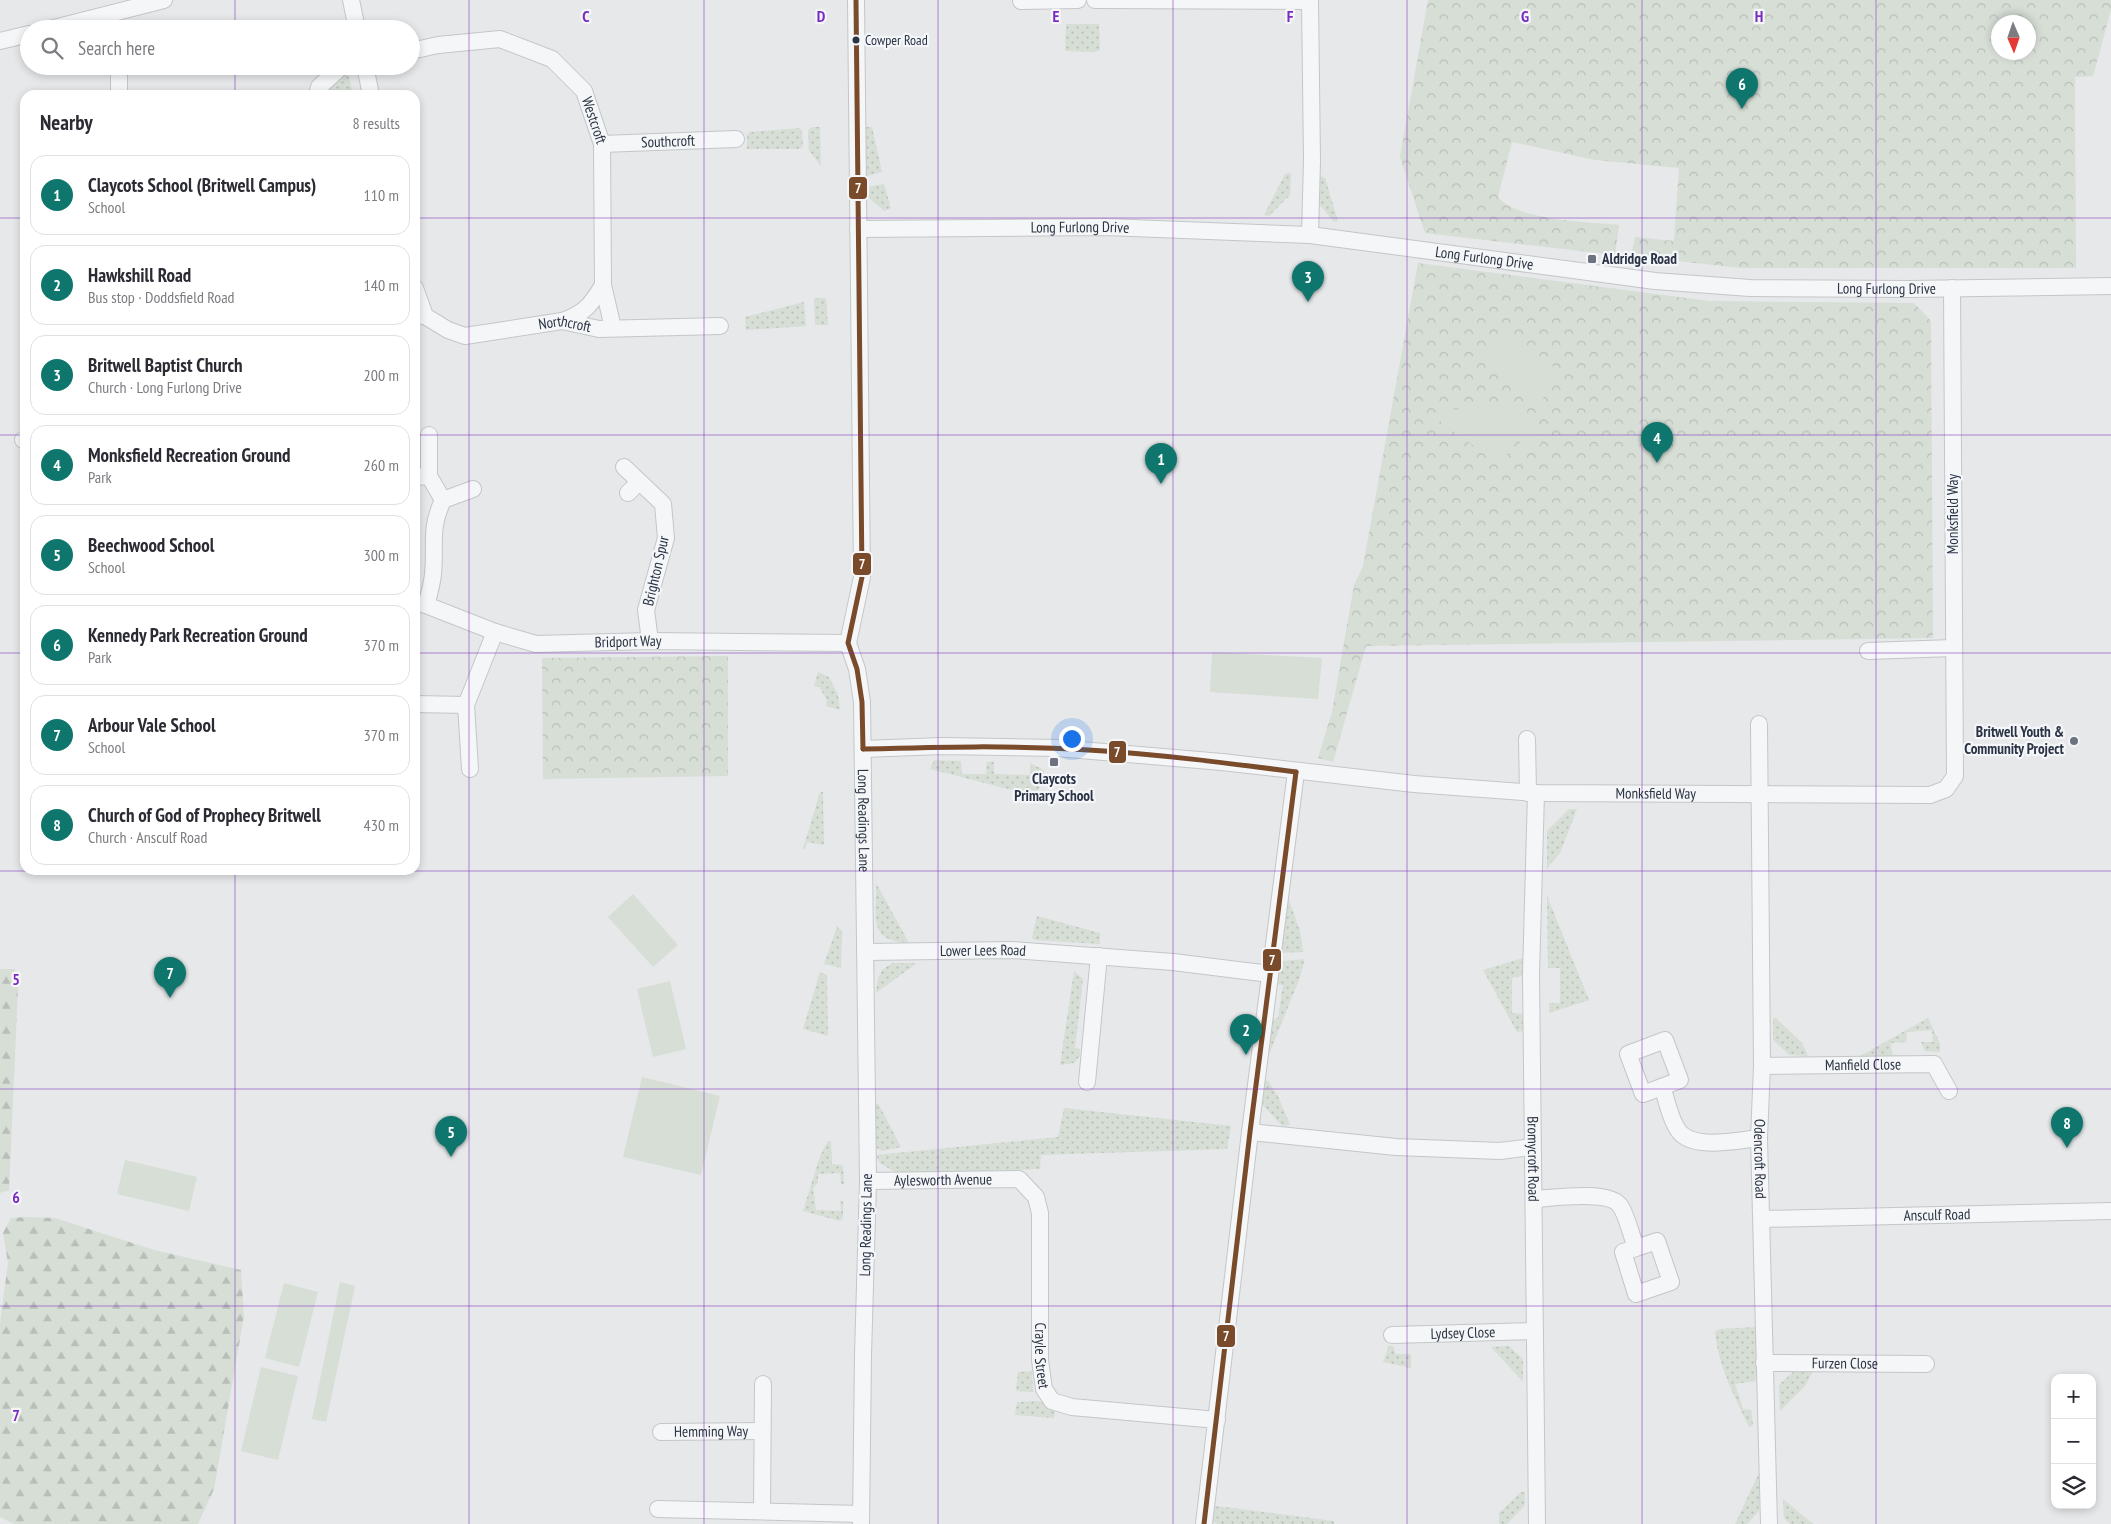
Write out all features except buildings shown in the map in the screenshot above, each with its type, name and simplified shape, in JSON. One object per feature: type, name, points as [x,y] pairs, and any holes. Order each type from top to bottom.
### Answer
[{"type":"street","points":[[118,20],[164,0]]},
{"type":"street","points":[[351,0],[355,20]]},
{"type":"street","points":[[848,643],[862,577],[856,0]]},
{"type":"street","points":[[1022,1],[1078,0]]},
{"type":"street","points":[[1094,0],[1310,0],[1312,160],[1310,235]]},
{"type":"street","points":[[0,41],[20,36]]},
{"type":"street","name":"Westcroft","points":[[420,49],[438,45],[500,39],[552,59],[584,91],[602,144],[603,285],[613,328]]},
{"type":"street","points":[[119,75],[119,90]]},
{"type":"street","points":[[318,90],[332,75]]},
{"type":"street","points":[[367,75],[370,90]]},
{"type":"street","name":"Southcroft","points":[[602,144],[736,139]]},
{"type":"street","name":"Long Furlong Drive","points":[[858,230],[1106,227],[1310,235],[1655,281],[1750,288],[2111,286]]},
{"type":"street","points":[[562,321],[580,315],[594,300],[603,285]]},
{"type":"street","name":"Monksfield Way","points":[[863,749],[942,746],[1057,748],[1222,762],[1296,772],[1532,793],[1930,795],[1946,789],[1955,776],[1952,288]]},
{"type":"street","name":"Northcroft","points":[[420,316],[465,336],[562,321],[599,329],[720,326]]},
{"type":"street","points":[[429,435],[422,476],[443,500]]},
{"type":"street","name":"Brighton Spur","points":[[624,467],[634,487],[663,504],[666,538],[646,610],[650,641]]},
{"type":"street","points":[[421,604],[433,572],[432,538],[435,517],[443,500],[473,488]]},
{"type":"street","name":"Bridport Way","points":[[421,604],[495,632],[536,644],[650,641],[848,643]]},
{"type":"street","points":[[470,769],[466,705],[495,632]]},
{"type":"street","name":"Long Readings Lane","points":[[848,643],[857,669],[862,702],[863,749],[868,1181],[861,1519]]},
{"type":"street","points":[[1868,651],[1953,648]]},
{"type":"street","points":[[420,704],[466,705]]},
{"type":"street","name":"Odencroft Road","points":[[1759,724],[1762,1066],[1759,1138],[1769,1524]]},
{"type":"street","name":"Bromycroft Road","points":[[1527,739],[1532,793],[1532,1147],[1535,1199],[1537,1524]]},
{"type":"street","points":[[1204,1524],[1250,1132],[1296,772]]},
{"type":"street","name":"Lower Lees Road","points":[[864,952],[1012,950],[1099,956],[1270,974]]},
{"type":"street","points":[[1086,1082],[1099,956]]},
{"type":"street","name":"Manfield Close","points":[[1762,1066],[1934,1064],[1949,1091]]},
{"type":"street","points":[[1662,1087],[1678,1131],[1688,1139],[1711,1144],[1759,1138]]},
{"type":"street","points":[[1250,1132],[1396,1147],[1500,1152],[1532,1147]]},
{"type":"street","name":"Aylesworth Avenue","points":[[868,1181],[1018,1179]]},
{"type":"street","name":"Crayle Street","points":[[1018,1179],[1036,1197],[1040,1213],[1040,1360],[1044,1389],[1052,1401],[1072,1407],[1216,1420]]},
{"type":"street","points":[[1535,1199],[1597,1196],[1612,1199],[1620,1206],[1636,1248]]},
{"type":"street","name":"Ansculf Road","points":[[1762,1218],[2111,1211]]},
{"type":"street","name":"Lydsey Close","points":[[1392,1335],[1535,1331]]},
{"type":"street","name":"Furzen Close","points":[[1764,1363],[1926,1364]]},
{"type":"street","name":"Hemming Way","points":[[762,1511],[763,1384]]},
{"type":"street","name":"Hemming Way","points":[[661,1432],[762,1431]]},
{"type":"street","points":[[658,1509],[762,1511],[861,1519]]},
{"type":"green space","points":[[1428,0],[2111,0],[2111,10],[2093,76],[2075,77],[2076,268],[1742,268],[1631,256],[1635,237],[1674,241],[1679,168],[1595,160],[1512,142],[1498,197],[1508,205],[1537,216],[1619,225],[1615,255],[1425,233],[1400,157]]},
{"type":"green space","points":[[1066,24],[1099,24],[1100,50],[1095,52],[1065,51]]},
{"type":"green space","points":[[338,75],[349,76],[352,90],[321,90]]},
{"type":"green space","points":[[812,127],[820,127],[821,166],[809,151],[808,130]]},
{"type":"green space","points":[[864,127],[872,127],[882,172],[867,176]]},
{"type":"green space","points":[[800,128],[803,146],[800,149],[747,149],[747,135],[750,132]]},
{"type":"green space","points":[[1291,173],[1290,195],[1269,216],[1264,215],[1285,174]]},
{"type":"green space","points":[[1318,175],[1325,178],[1338,221],[1334,222],[1314,198]]},
{"type":"green space","points":[[884,184],[891,208],[884,211],[867,196],[866,187]]},
{"type":"green space","points":[[1418,263],[1709,301],[1914,303],[1931,321],[1933,638],[1366,646],[1333,762],[1318,758],[1332,712],[1354,585],[1363,566]]},
{"type":"green space","points":[[814,298],[826,298],[828,325],[815,325]]},
{"type":"green space","points":[[804,302],[806,326],[746,330],[745,317]]},
{"type":"green space","points":[[1506,332],[1562,373],[1540,402],[1483,362]]},
{"type":"green space","points":[[1511,402],[1542,427],[1546,434],[1536,452],[1525,452],[1518,440],[1501,462],[1495,462],[1436,418],[1437,412]]},
{"type":"green space","points":[[1212,652],[1322,658],[1318,699],[1210,692]]},
{"type":"green space","points":[[728,656],[728,776],[543,779],[542,658]]},
{"type":"green space","points":[[818,672],[829,677],[838,695],[840,710],[826,706],[827,700],[819,687],[814,686]]},
{"type":"green space","points":[[934,760],[961,761],[962,774],[986,774],[987,762],[994,762],[994,774],[1030,775],[1030,763],[1044,770],[1044,776],[1036,796],[930,769]]},
{"type":"green space","points":[[820,792],[823,792],[824,845],[807,842],[805,849],[803,849]]},
{"type":"green space","points":[[1569,809],[1577,809],[1560,853],[1547,868],[1547,831]]},
{"type":"green space","points":[[876,883],[909,943],[886,938],[880,932],[876,916]]},
{"type":"green space","points":[[1286,892],[1300,931],[1303,952],[1275,953]]},
{"type":"green space","points":[[633,894],[678,945],[653,967],[608,917]]},
{"type":"green space","points":[[1547,896],[1589,1000],[1549,1013],[1549,1003],[1560,1003],[1560,968],[1548,968]]},
{"type":"green space","points":[[1037,916],[1100,933],[1100,944],[1035,940],[1032,938]]},
{"type":"green space","points":[[837,927],[842,931],[841,968],[824,964]]},
{"type":"green space","points":[[1523,958],[1523,976],[1512,978],[1512,1013],[1524,1014],[1523,1031],[1517,1032],[1483,970]]},
{"type":"green space","points":[[1305,959],[1299,980],[1268,1057],[1265,1021],[1278,1018],[1283,985],[1269,984],[1272,962]]},
{"type":"green space","points":[[893,963],[917,963],[876,993],[877,983],[882,971]]},
{"type":"green space","points":[[0,969],[15,969],[18,988],[9,1190],[0,1193]]},
{"type":"green space","points":[[1074,971],[1083,979],[1075,1048],[1080,1049],[1080,1056],[1074,1063],[1060,1065]]},
{"type":"green space","points":[[820,972],[827,975],[828,1036],[803,1029]]},
{"type":"green space","points":[[670,981],[686,1049],[653,1057],[637,989]]},
{"type":"green space","points":[[1773,1018],[1776,1018],[1802,1043],[1808,1056],[1789,1055],[1773,1040]]},
{"type":"green space","points":[[1928,1018],[1940,1044],[1940,1052],[1925,1051],[1921,1042],[1933,1042],[1932,1030],[1907,1032],[1906,1042],[1891,1043],[1892,1055],[1901,1055],[1901,1057],[1860,1059],[1860,1056]]},
{"type":"green space","points":[[642,1077],[720,1096],[701,1175],[623,1157]]},
{"type":"green space","points":[[1264,1080],[1268,1081],[1278,1096],[1290,1125],[1282,1126],[1261,1103]]},
{"type":"green space","points":[[878,1103],[901,1147],[882,1151],[875,1147],[874,1106]]},
{"type":"green space","points":[[1064,1108],[1231,1126],[1227,1149],[1041,1155],[1040,1169],[898,1174],[880,1163],[876,1155],[1058,1137]]},
{"type":"green space","points":[[828,1141],[831,1141],[832,1164],[843,1165],[844,1184],[841,1184],[840,1173],[818,1174],[818,1183],[813,1188],[816,1210],[841,1211],[840,1201],[843,1201],[843,1218],[840,1221],[803,1211],[820,1156]]},
{"type":"green space","points":[[125,1160],[197,1177],[189,1211],[117,1194]]},
{"type":"green space","points":[[11,1218],[55,1218],[154,1250],[241,1270],[244,1316],[214,1489],[198,1524],[14,1524],[0,1517],[0,1323],[8,1263],[3,1233]]},
{"type":"green space","points":[[340,1282],[355,1286],[326,1422],[312,1419]]},
{"type":"green space","points":[[284,1283],[318,1292],[299,1367],[265,1358]]},
{"type":"green space","points":[[1756,1327],[1756,1381],[1735,1384],[1743,1409],[1751,1410],[1753,1425],[1749,1427],[1723,1369],[1715,1332],[1719,1329]]},
{"type":"green space","points":[[1389,1345],[1394,1347],[1395,1354],[1411,1354],[1411,1368],[1383,1362]]},
{"type":"green space","points":[[1509,1346],[1523,1359],[1523,1382],[1491,1347]]},
{"type":"green space","points":[[261,1367],[298,1376],[278,1460],[241,1451]]},
{"type":"green space","points":[[1032,1371],[1033,1392],[1016,1391],[1018,1372]]},
{"type":"green space","points":[[1794,1371],[1813,1371],[1805,1386],[1780,1411],[1779,1385]]},
{"type":"green space","points":[[1039,1401],[1055,1409],[1054,1418],[1015,1415],[1017,1402]]},
{"type":"green space","points":[[1759,1473],[1759,1511],[1747,1524],[1735,1524]]},
{"type":"green space","points":[[1521,1492],[1525,1492],[1525,1505],[1507,1524],[1499,1524],[1499,1513]]},
{"type":"green space","points":[[1783,1499],[1813,1524],[1790,1524],[1784,1518]]},
{"type":"green space","points":[[1216,1506],[1334,1521],[1334,1524],[1217,1524],[1210,1520],[1213,1508]]},
{"type":"transit line","name":"7","points":[[856,0],[862,577],[848,643],[857,669],[862,702],[863,749]]},
{"type":"transit line","name":"7","points":[[863,749],[1060,748],[1166,756],[1296,772]]},
{"type":"transit line","name":"7","points":[[1204,1524],[1250,1132],[1296,772]]},
{"type":"place","name":"Cowper Road","points":[[856,40]]},
{"type":"place","name":"Kennedy Park Recreation Ground","points":[[1742,109]]},
{"type":"place","name":"Aldridge Road","points":[[1592,259]]},
{"type":"place","name":"Britwell Baptist Church","points":[[1308,302]]},
{"type":"place","name":"Monksfield Recreation Ground","points":[[1657,463]]},
{"type":"place","name":"Claycots School (Britwell Campus)","points":[[1161,484]]},
{"type":"place","name":"Britwell Youth & Community Project","points":[[2074,741]]},
{"type":"place","name":"Claycots Primary School","points":[[1054,762]]},
{"type":"place","name":"Arbour Vale School","points":[[170,998]]},
{"type":"place","name":"Hawkshill Road","points":[[1246,1055]]},
{"type":"place","name":"Church of God of Prophecy Britwell","points":[[2067,1148]]},
{"type":"place","name":"Beechwood School","points":[[451,1157]]}]
